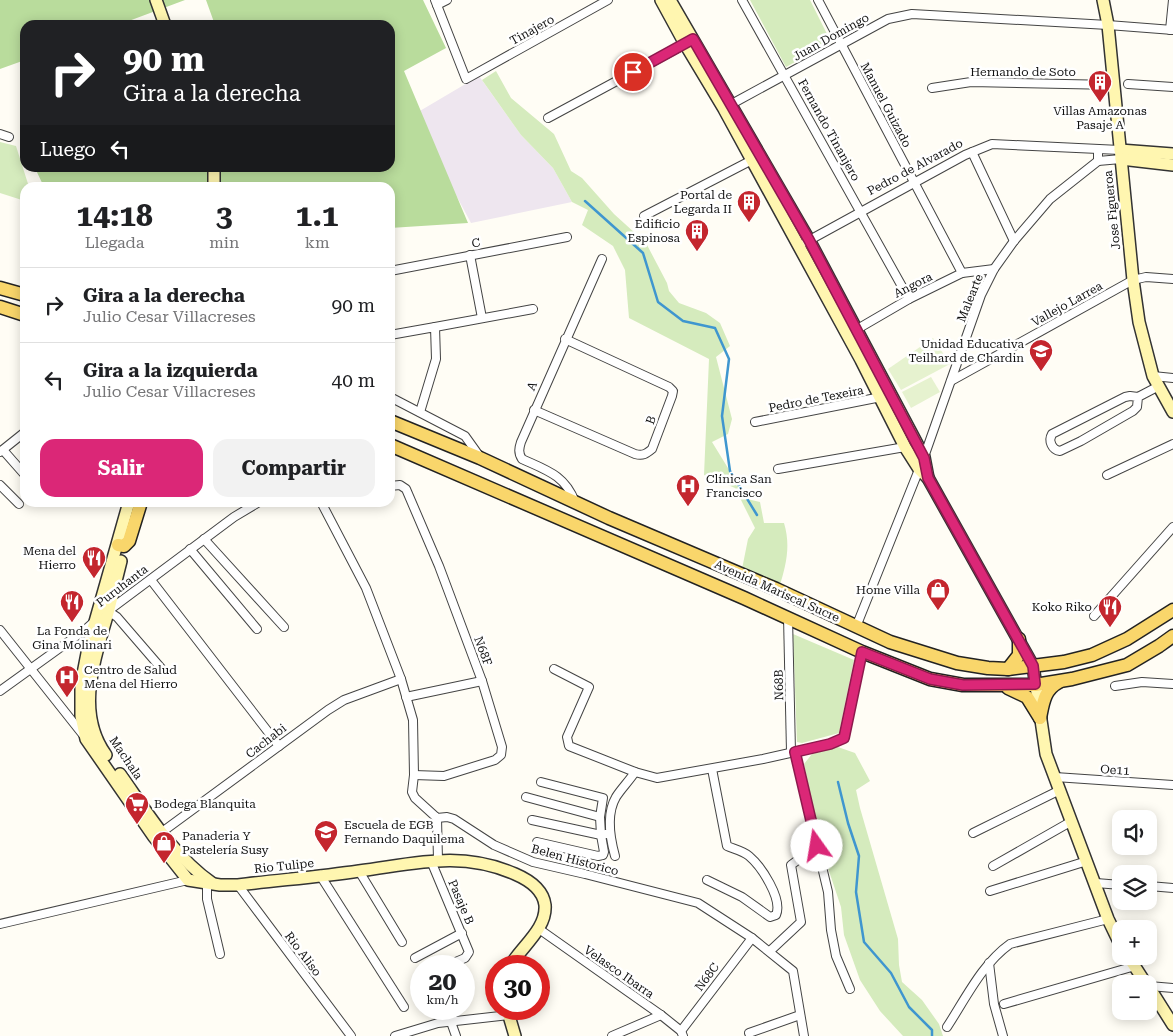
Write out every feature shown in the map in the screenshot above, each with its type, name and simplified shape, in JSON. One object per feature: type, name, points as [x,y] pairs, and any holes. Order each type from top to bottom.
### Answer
[{"type":"main road","points":[[0,288],[20,294]]},
{"type":"main road","points":[[0,307],[20,313]]},
{"type":"main road","name":"Avenida Mariscal Sucre","points":[[395,423],[480,458],[575,502],[776,589],[890,642],[957,663],[988,668],[1008,668],[1064,662],[1092,655],[1127,639],[1173,610]]},
{"type":"main road","name":"Avenida Mariscal Sucre","points":[[395,447],[788,617],[862,652],[930,679],[963,685],[996,685],[1035,684],[1082,678],[1127,665],[1173,636]]},
{"type":"main road","points":[[121,546],[129,542],[140,507]]},
{"type":"main road","points":[[1008,668],[1019,655],[1019,639]]},
{"type":"main road","points":[[1040,718],[1046,693],[1053,685],[1062,681]]},
{"type":"main road","points":[[996,685],[1013,689],[1025,695],[1040,718]]},
{"type":"street","points":[[156,0],[163,20]]},
{"type":"street","points":[[436,3],[447,0]]},
{"type":"street","name":"Tinajero","points":[[436,3],[466,79],[608,0]]},
{"type":"street","points":[[661,0],[728,106],[852,332],[924,458],[928,478]]},
{"type":"street","points":[[670,0],[689,42]]},
{"type":"street","name":"Fernando Tinanjero","points":[[742,0],[909,299]]},
{"type":"street","name":"Manuel Guizado","points":[[818,0],[962,273]]},
{"type":"street","name":"Jose Figueroa","points":[[1103,0],[1108,24],[1133,280],[1139,322],[1156,381],[1173,412]]},
{"type":"street","points":[[1172,30],[1173,0]]},
{"type":"street","name":"Juan Domingo","points":[[728,106],[888,19],[912,14],[1108,24],[1172,30]]},
{"type":"street","points":[[548,118],[689,42]]},
{"type":"street","name":"Hernando de Soto","points":[[932,88],[971,82],[1114,84]]},
{"type":"street","points":[[1128,84],[1173,88]]},
{"type":"street","points":[[728,106],[752,160],[804,243]]},
{"type":"street","points":[[0,134],[9,137]]},
{"type":"street","name":"Pedro de Alvarado","points":[[804,243],[965,155],[992,144],[1098,149],[1173,165]]},
{"type":"street","points":[[1098,149],[1098,161]]},
{"type":"street","points":[[972,152],[1014,241]]},
{"type":"street","name":"Pedro de Alvarado","points":[[1098,161],[1121,155],[1173,154]]},
{"type":"street","points":[[644,216],[752,160]]},
{"type":"street","name":"Malearte","points":[[856,627],[924,458],[981,295],[994,269],[1014,241],[1050,199],[1098,161]]},
{"type":"street","name":"C","points":[[395,271],[567,237]]},
{"type":"street","points":[[470,255],[482,318]]},
{"type":"street","name":"A","points":[[575,502],[571,490],[562,478],[522,459],[519,455],[520,442],[602,259]]},
{"type":"street","name":"Angora","points":[[852,332],[909,299],[962,273],[994,269]]},
{"type":"street","name":"Vallejo Larrea","points":[[951,381],[1133,280],[1146,277],[1173,279]]},
{"type":"street","points":[[395,334],[533,309]]},
{"type":"street","points":[[420,412],[436,359],[435,326]]},
{"type":"street","points":[[852,332],[905,447],[919,469],[928,478],[1033,666],[1046,754],[1112,927]]},
{"type":"street","name":"B","points":[[534,410],[635,454],[647,454],[652,449],[673,391],[669,387],[565,339]]},
{"type":"street","points":[[1138,397],[1125,397],[1052,434],[1050,439],[1051,445],[1060,451],[1081,441],[1133,411],[1137,406],[1138,397],[1156,381],[1173,378]]},
{"type":"street","name":"Pedro de Texeira","points":[[755,422],[881,397]]},
{"type":"street","points":[[395,400],[465,436],[480,458]]},
{"type":"street","points":[[20,436],[1,451],[20,470]]},
{"type":"street","points":[[1107,475],[1173,444]]},
{"type":"street","points":[[778,469],[905,447]]},
{"type":"street","points":[[0,485],[19,504]]},
{"type":"street","name":"N68F","points":[[395,486],[400,485],[406,489],[439,566],[482,681],[502,747],[498,758],[444,776],[414,775]]},
{"type":"street","name":"Machala","points":[[91,737],[91,673],[108,611],[128,507]]},
{"type":"street","name":"Machala","points":[[134,507],[95,620],[81,684],[81,716],[91,737],[188,880]]},
{"type":"street","name":"Puruhanta","points":[[0,691],[86,629],[95,620],[151,580],[234,516],[250,507]]},
{"type":"street","name":"Belen Historico","points":[[326,507],[366,588],[401,679],[413,720],[414,775],[412,792],[415,798],[437,818],[447,817],[454,819],[494,845],[533,862],[698,904],[752,938],[793,971],[804,1036]]},
{"type":"street","points":[[1094,616],[1173,527]]},
{"type":"street","points":[[204,539],[284,627]]},
{"type":"street","points":[[190,549],[257,629]]},
{"type":"street","points":[[151,580],[279,746]]},
{"type":"street","points":[[108,611],[117,617],[161,668]]},
{"type":"street","name":"N68B","points":[[788,617],[793,752],[828,892],[831,930],[836,956],[850,989]]},
{"type":"street","points":[[0,630],[91,737]]},
{"type":"street","points":[[554,669],[583,683],[589,688],[567,737],[569,746],[635,772],[657,778],[793,752],[830,744],[844,738],[862,652]]},
{"type":"street","name":"Cachabi","points":[[158,835],[308,724],[344,700],[401,679]]},
{"type":"street","points":[[406,697],[482,681]]},
{"type":"street","points":[[1115,686],[1142,682],[1173,684]]},
{"type":"street","points":[[707,880],[742,897],[770,917],[776,915],[778,911],[777,898],[762,870],[749,855],[727,846],[712,769]]},
{"type":"street","points":[[615,856],[610,833],[615,798],[635,772]]},
{"type":"street","name":"Oe11","points":[[1055,777],[1173,785]]},
{"type":"street","points":[[536,842],[600,856],[604,852],[600,817],[603,798],[541,782]]},
{"type":"street","points":[[973,833],[1060,790]]},
{"type":"street","points":[[526,797],[600,817]]},
{"type":"street","points":[[435,860],[437,818]]},
{"type":"street","points":[[532,820],[601,835],[610,833]]},
{"type":"street","points":[[994,866],[1072,821]]},
{"type":"street","name":"Machala","points":[[158,835],[210,883]]},
{"type":"street","points":[[770,951],[801,922],[791,865],[817,846]]},
{"type":"street","name":"Rio Tulipe","points":[[0,924],[188,880],[226,885],[359,872],[435,860],[454,860],[501,868],[529,881],[540,891],[545,912],[539,929],[518,955]]},
{"type":"street","name":"Pasaje B","points":[[435,860],[469,952],[468,955]]},
{"type":"street","points":[[990,890],[1087,861]]},
{"type":"street","points":[[359,872],[402,942]]},
{"type":"street","points":[[320,875],[404,1008]]},
{"type":"street","points":[[210,883],[207,899],[220,954]]},
{"type":"street","points":[[1096,883],[1112,884]]},
{"type":"street","name":"Rio Aliso","points":[[238,884],[351,1036]]},
{"type":"street","points":[[1157,887],[1173,888]]},
{"type":"street","points":[[947,1027],[989,963],[997,953],[1010,944],[1108,918]]},
{"type":"street","name":"Velasco Ibarra","points":[[539,929],[661,1015],[682,1033]]},
{"type":"street","points":[[421,955],[462,934]]},
{"type":"street","name":"N68C","points":[[682,1033],[752,938]]},
{"type":"street","points":[[989,963],[994,1004],[1003,1036]]},
{"type":"street","points":[[1004,1004],[1120,965]]},
{"type":"street","points":[[1157,987],[1173,988]]},
{"type":"street","points":[[1157,1000],[1173,1025]]},
{"type":"street","points":[[612,1036],[661,1015]]},
{"type":"street","points":[[750,1033],[800,1015]]},
{"type":"street","points":[[395,1036],[438,1023],[485,1016]]},
{"type":"street","points":[[510,1020],[515,1036]]},
{"type":"street","points":[[451,1022],[456,1036]]},
{"type":"shaded area","points":[[479,76],[521,135],[553,168],[572,202],[471,223],[413,115]]},
{"type":"green space","points":[[0,0],[185,0],[131,20],[20,20],[20,62],[0,69]]},
{"type":"green space","points":[[206,0],[423,0],[446,48],[404,71],[468,223],[395,228],[395,182],[42,182],[37,172],[395,172],[395,20],[213,20]]},
{"type":"green space","points":[[750,0],[810,0],[831,42],[786,67]]},
{"type":"green space","points":[[496,71],[511,98],[554,134],[571,171],[582,178],[614,214],[646,243],[667,283],[669,291],[679,303],[706,313],[720,323],[730,346],[716,357],[732,419],[728,434],[712,442],[747,499],[760,502],[764,523],[784,523],[787,556],[779,588],[741,574],[748,539],[755,528],[735,488],[704,475],[709,359],[629,318],[625,270],[613,246],[582,225],[588,210],[572,202],[553,168],[521,135],[482,80]]},
{"type":"green space","points":[[0,142],[16,146],[20,159],[20,172],[24,172],[27,182],[20,182],[20,199],[0,193]]},
{"type":"green space","points":[[933,338],[950,364],[901,390],[888,369]]},
{"type":"green space","points":[[931,377],[940,392],[911,408],[902,392]]},
{"type":"green space","points":[[793,634],[854,660],[839,733],[802,743],[797,742]]},
{"type":"green space","points":[[835,746],[855,753],[870,781],[856,790],[898,939],[902,982],[922,1000],[939,1024],[943,1036],[903,1036],[880,1011],[860,980],[844,935],[841,907],[820,844],[804,764],[816,749]]},
{"type":"waterway","points":[[585,201],[643,253],[658,302],[683,321],[715,328],[729,359],[722,416],[730,471],[757,515]]},
{"type":"waterway","points":[[838,782],[848,823],[859,856],[856,892],[864,942],[891,973],[909,1007],[932,1030],[932,1036]]},
{"type":"place","name":"Villas Amazonas Pasaje A","points":[[1100,103]]},
{"type":"place","name":"Portal de Legarda II","points":[[749,223]]},
{"type":"place","name":"Edificio Espinosa","points":[[697,252]]},
{"type":"place","name":"Unidad Educativa Teilhard de Chardin","points":[[1041,372]]},
{"type":"place","name":"Clínica San Francisco","points":[[688,507]]},
{"type":"place","name":"Mena del Hierro","points":[[94,579]]},
{"type":"place","name":"Home Villa","points":[[938,611]]},
{"type":"place","name":"La Fonda de Gina Molinari","points":[[72,623]]},
{"type":"place","name":"Koko Riko","points":[[1110,628]]},
{"type":"place","name":"Centro de Salud Mena del Hierro","points":[[67,698]]},
{"type":"place","name":"Bodega Blanquita","points":[[137,825]]},
{"type":"place","name":"Escuela de EGB Fernando Daquilema","points":[[326,853]]},
{"type":"place","name":"Panaderia Y Pastelería Susy","points":[[164,864]]},
{"type":"route","points":[[633,72],[693,39],[809,240],[924,458],[928,478],[1033,666],[1035,684],[963,685],[930,679],[862,652],[844,738],[830,744],[795,752],[817,846]]}]
